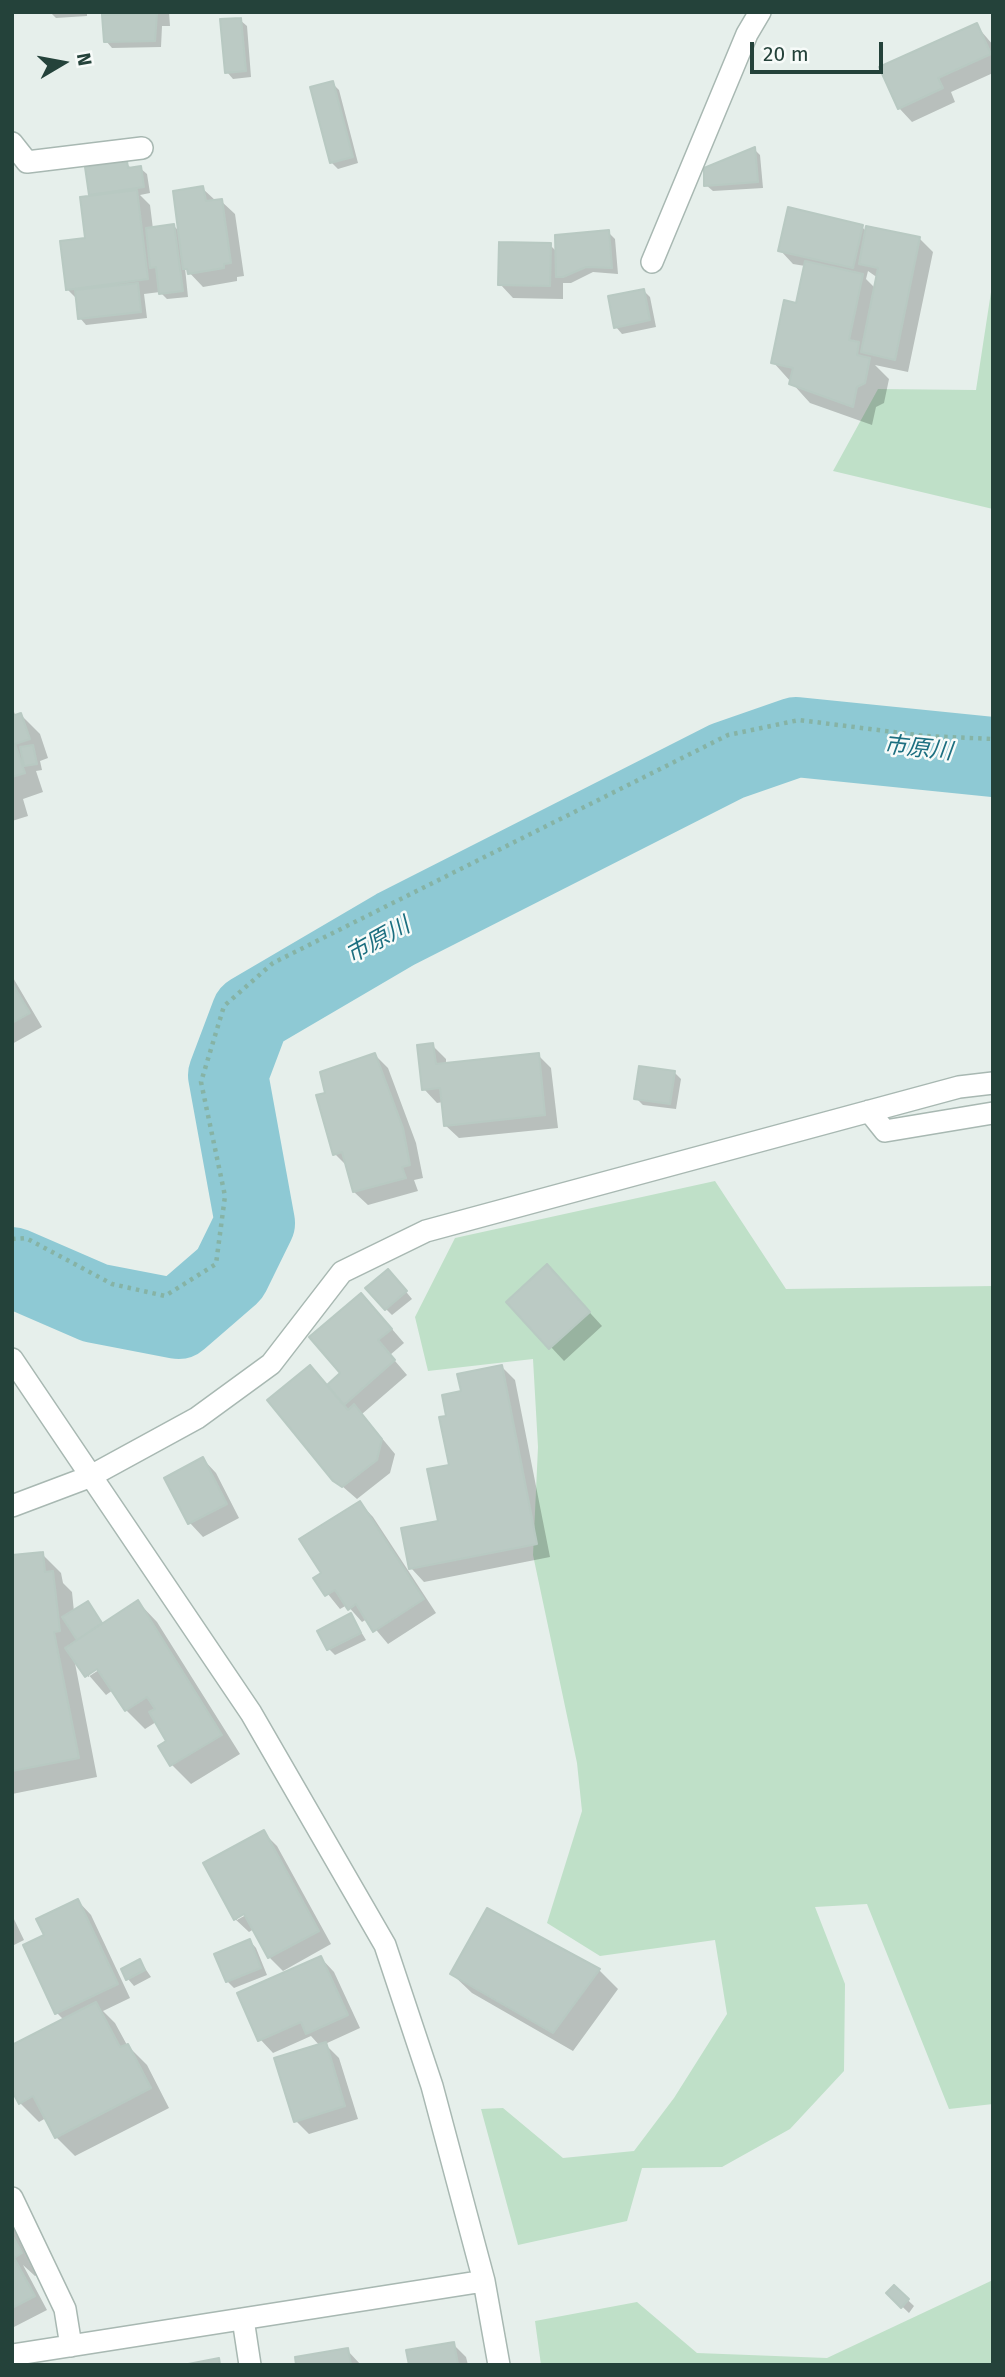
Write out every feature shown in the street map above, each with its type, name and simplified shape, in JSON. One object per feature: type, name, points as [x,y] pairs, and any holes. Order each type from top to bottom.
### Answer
[{"type":"street","points":[[652,262],[747,34],[760,12]]},
{"type":"street","points":[[12,144],[27,162],[142,148]]},
{"type":"street","points":[[12,1506],[89,1477],[197,1418],[271,1364],[342,1272],[426,1231],[959,1087],[993,1083]]},
{"type":"street","points":[[869,1111],[885,1131],[993,1113]]},
{"type":"street","points":[[12,1359],[89,1477],[251,1713],[385,1945],[432,2085],[484,2281],[499,2365]]},
{"type":"street","points":[[12,2198],[65,2309],[71,2346]]},
{"type":"street","points":[[12,2355],[484,2281]]},
{"type":"street","points":[[243,2319],[250,2365]]},
{"type":"path","points":[[12,1238],[26,1238],[112,1284],[165,1296],[216,1264],[225,1196],[201,1082],[224,1006],[273,963],[728,735],[799,720],[925,736],[993,738]]},
{"type":"green space","points":[[993,279],[993,509],[833,471],[878,389],[976,390]]},
{"type":"green space","points":[[715,1181],[786,1289],[993,1286],[993,2104],[949,2109],[867,1904],[815,1907],[845,1984],[844,2071],[790,2129],[722,2167],[642,2168],[627,2221],[518,2245],[481,2109],[503,2108],[563,2158],[634,2151],[674,2098],[727,2014],[715,1940],[600,1956],[547,1923],[582,1811],[577,1763],[533,1555],[538,1447],[533,1359],[428,1371],[415,1317],[455,1238]]},
{"type":"green space","points":[[993,2280],[993,2365],[541,2365],[535,2321],[637,2302],[697,2353],[827,2358]]},
{"type":"building","points":[[102,12],[157,12],[157,13],[102,15]]},
{"type":"building","points":[[157,13],[155,41],[104,42],[102,15]]},
{"type":"building","points":[[241,18],[246,71],[225,73],[220,19]]},
{"type":"building","points":[[977,23],[991,54],[938,78],[943,88],[898,109],[879,67]]},
{"type":"building","points":[[333,81],[353,157],[330,163],[310,87]]},
{"type":"building","points":[[755,147],[758,182],[704,186],[704,168]]},
{"type":"building","points":[[127,161],[128,168],[141,166],[144,187],[89,195],[85,167]]},
{"type":"building","points":[[203,186],[206,201],[222,199],[231,263],[224,264],[224,268],[188,274],[187,269],[183,269],[173,191]]},
{"type":"building","points":[[137,190],[148,279],[66,290],[60,241],[85,238],[80,197]]},
{"type":"building","points":[[788,207],[863,225],[853,268],[778,251]]},
{"type":"building","points":[[174,224],[183,291],[159,294],[156,267],[150,268],[146,228]]},
{"type":"building","points":[[866,226],[920,237],[895,360],[861,352],[878,268],[859,264]]},
{"type":"building","points":[[609,230],[612,268],[586,267],[563,277],[556,277],[555,235]]},
{"type":"building","points":[[499,242],[551,243],[550,286],[498,285]]},
{"type":"building","points":[[805,261],[863,274],[849,340],[859,342],[857,355],[870,358],[865,383],[857,387],[853,407],[789,384],[793,368],[771,363],[784,300],[796,303]]},
{"type":"building","points":[[138,283],[141,312],[78,319],[75,290]]},
{"type":"building","points":[[644,289],[650,320],[614,328],[608,296]]},
{"type":"building","points":[[21,713],[30,739],[15,744],[25,773],[12,777],[12,716]]},
{"type":"building","points":[[33,745],[37,764],[24,766],[20,747]]},
{"type":"building","points":[[12,983],[30,1013],[12,1023]]},
{"type":"building","points":[[433,1043],[436,1064],[539,1053],[545,1115],[444,1126],[440,1088],[422,1090],[417,1045]]},
{"type":"building","points":[[375,1053],[403,1128],[410,1165],[402,1167],[406,1178],[353,1192],[342,1152],[333,1155],[316,1095],[325,1093],[320,1072]]},
{"type":"building","points":[[639,1066],[675,1071],[670,1104],[634,1099]]},
{"type":"building","points":[[547,1264],[590,1312],[549,1349],[506,1302]]},
{"type":"building","points":[[388,1269],[407,1291],[385,1310],[365,1288]]},
{"type":"building","points":[[361,1293],[392,1329],[378,1340],[395,1360],[344,1405],[327,1385],[340,1373],[309,1337]]},
{"type":"building","points":[[310,1365],[348,1410],[354,1404],[382,1439],[377,1460],[342,1487],[333,1481],[267,1400]]},
{"type":"building","points":[[502,1365],[537,1544],[409,1569],[401,1528],[438,1521],[427,1469],[449,1465],[439,1417],[446,1416],[442,1395],[461,1391],[457,1374]]},
{"type":"building","points":[[203,1457],[227,1504],[188,1524],[164,1478]]},
{"type":"building","points":[[360,1501],[424,1599],[373,1632],[356,1604],[348,1610],[335,1590],[325,1596],[313,1578],[321,1573],[299,1539]]},
{"type":"building","points":[[43,1552],[45,1572],[53,1571],[60,1631],[54,1632],[79,1758],[12,1771],[12,1555]]},
{"type":"building","points":[[138,1600],[222,1735],[170,1766],[158,1746],[166,1741],[149,1712],[155,1709],[147,1697],[125,1711],[97,1669],[85,1677],[65,1648]]},
{"type":"building","points":[[88,1601],[102,1623],[77,1640],[62,1617]]},
{"type":"building","points":[[351,1613],[361,1633],[327,1650],[317,1631]]},
{"type":"building","points":[[264,1830],[319,1931],[268,1958],[244,1914],[234,1920],[203,1863]]},
{"type":"building","points":[[78,1899],[118,1984],[55,2014],[23,1945],[44,1935],[36,1919]]},
{"type":"building","points":[[487,1908],[600,1969],[553,2033],[450,1974]]},
{"type":"building","points":[[250,1939],[261,1968],[226,1982],[214,1954]]},
{"type":"building","points":[[321,1956],[348,2015],[306,2034],[301,2022],[258,2041],[237,1993]]},
{"type":"building","points":[[140,1959],[145,1970],[126,1980],[121,1969]]},
{"type":"building","points":[[96,2002],[120,2047],[128,2044],[151,2088],[55,2138],[33,2096],[19,2104],[12,2091],[12,2045]]},
{"type":"building","points":[[326,2042],[345,2106],[294,2122],[274,2058]]},
{"type":"building","points":[[12,2235],[22,2253],[14,2258],[12,2254]]},
{"type":"building","points":[[12,2254],[35,2296],[12,2308]]},
{"type":"building","points":[[894,2285],[909,2299],[901,2308],[886,2293]]},
{"type":"building","points":[[454,2342],[458,2365],[409,2365],[406,2350]]},
{"type":"building","points":[[348,2348],[351,2365],[296,2365],[295,2357]]},
{"type":"building","points":[[219,2358],[220,2365],[183,2365]]},
{"type":"waterway","name":"市原川","points":[[12,1267],[95,1303],[178,1319],[230,1274],[255,1223],[228,1075],[251,1014],[396,929],[727,761],[796,737],[993,757]]}]
